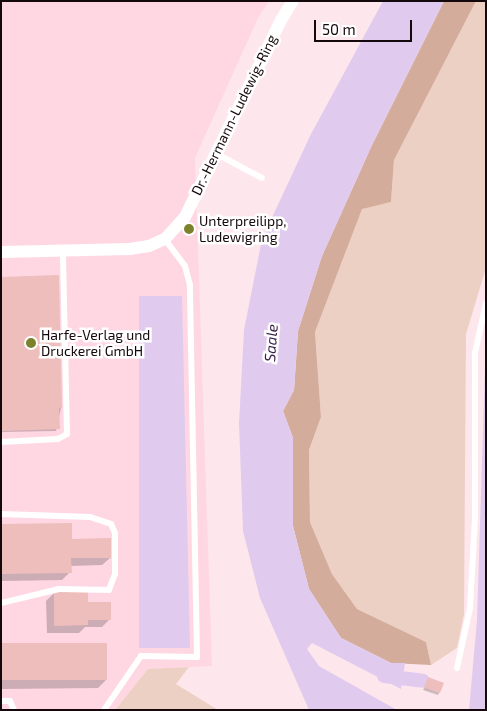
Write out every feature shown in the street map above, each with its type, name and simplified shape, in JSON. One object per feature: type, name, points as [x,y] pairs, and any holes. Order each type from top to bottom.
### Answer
[{"type":"street","name":"Dr.-Hermann-Ludewig-Ring","points":[[166,239],[185,217],[215,153],[293,1]]},
{"type":"street","points":[[1,252],[130,249],[149,246],[166,239]]},
{"type":"lane","points":[[215,153],[262,178]]},
{"type":"lane","points":[[104,710],[141,656],[197,657],[190,285],[185,266],[166,239]]},
{"type":"lane","points":[[1,442],[58,439],[67,434],[63,251]]},
{"type":"lane","points":[[457,668],[470,608],[475,518],[475,353],[486,303]]},
{"type":"lane","points":[[1,514],[90,517],[111,524],[116,533],[115,574],[109,590],[59,589],[1,603]]},
{"type":"lane","points":[[1,701],[10,701],[14,710]]},
{"type":"shaded area","points":[[1,1],[269,1],[258,18],[195,158],[212,666],[148,669],[115,710],[1,710]]},
{"type":"shaded area","points":[[444,1],[476,1],[394,160],[391,202],[362,209],[315,332],[321,417],[309,450],[310,522],[332,574],[357,609],[426,642],[431,665],[391,663],[341,638],[309,589],[293,526],[293,438],[283,411],[294,390],[298,331],[322,256],[372,145]]},
{"type":"shaded area","points":[[476,1],[486,1],[486,268],[466,334],[464,614],[457,648],[431,665],[426,642],[357,609],[332,574],[310,522],[309,450],[321,417],[315,332],[362,208],[391,202],[394,160]]},
{"type":"shaded area","points":[[189,667],[176,684],[218,710],[115,710],[148,669]]},
{"type":"water","name":"Saale","points":[[383,1],[444,1],[372,145],[322,256],[298,331],[294,390],[283,411],[293,438],[293,526],[309,589],[341,638],[391,663],[405,663],[401,689],[312,643],[307,649],[319,666],[397,710],[309,710],[260,598],[243,531],[239,423],[244,330],[262,239],[310,136]]},
{"type":"water","points":[[139,296],[182,296],[190,648],[139,648]]},
{"type":"water","points":[[486,336],[486,710],[469,710],[477,620]]},
{"type":"building","name":"Harfe-Verlag und Druckerei GmbH","points":[[59,275],[62,408],[59,408],[60,429],[2,431],[1,277]]},
{"type":"building","points":[[72,523],[72,539],[111,538],[111,558],[71,558],[72,573],[1,574],[1,524]]},
{"type":"building","points":[[88,591],[88,602],[111,602],[111,620],[88,620],[88,625],[54,626],[54,592]]},
{"type":"building","points":[[1,643],[107,643],[107,680],[1,680]]},
{"type":"building","points":[[428,677],[444,683],[440,693],[424,687]]},
{"type":"waterway","points":[[384,676],[423,681]]},
{"type":"place","name":"Unterpreilipp, Ludewigring","points":[[189,229]]},
{"type":"place","name":"Harfe-Verlag und Druckerei GmbH","points":[[31,343]]}]
